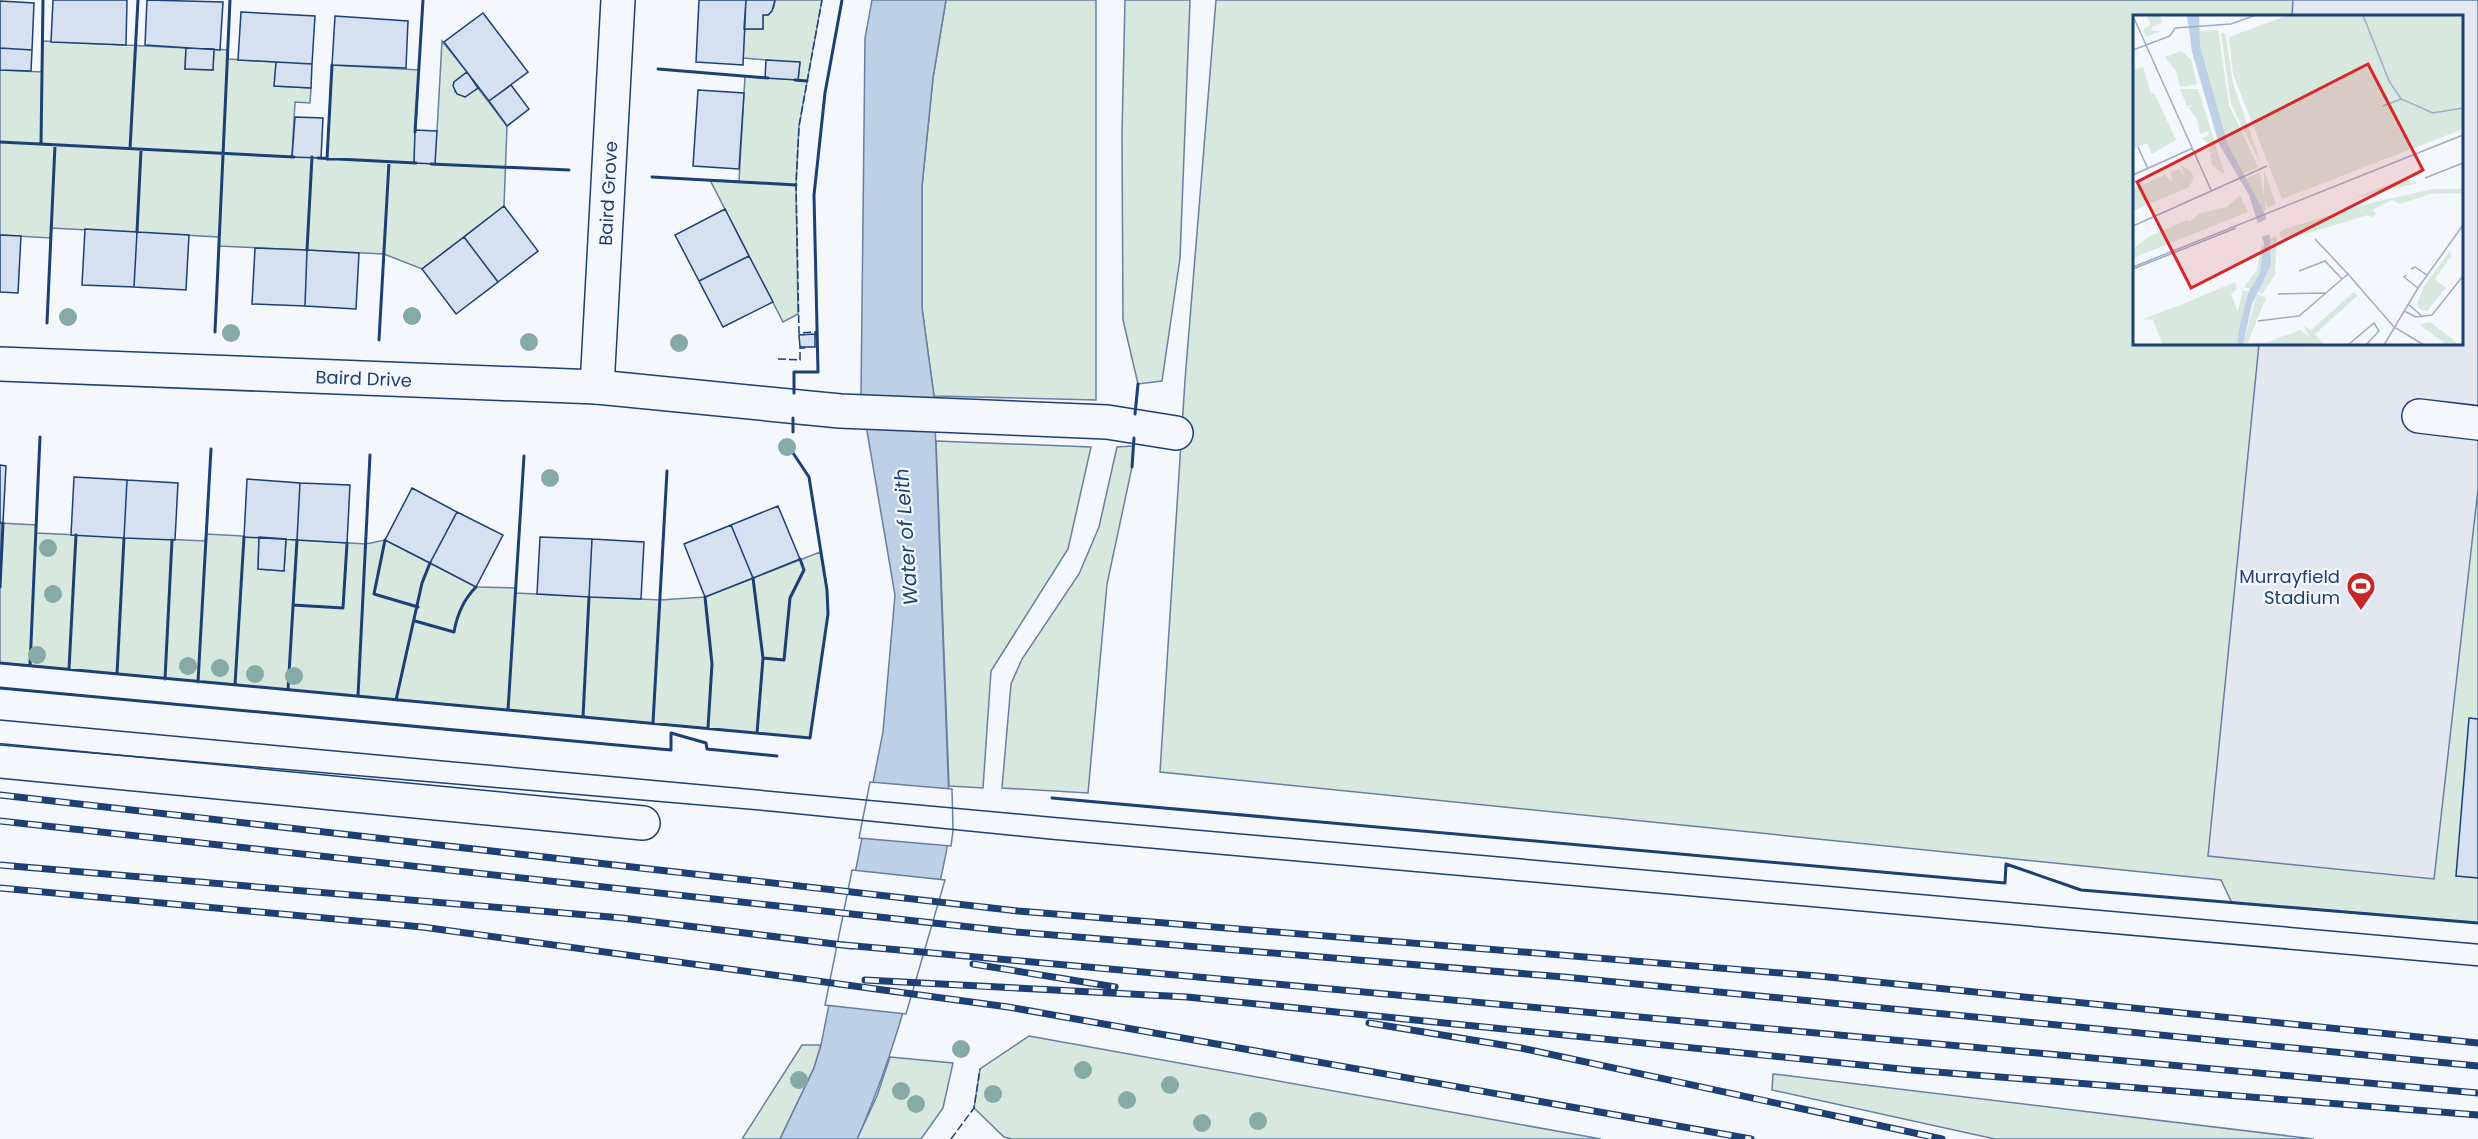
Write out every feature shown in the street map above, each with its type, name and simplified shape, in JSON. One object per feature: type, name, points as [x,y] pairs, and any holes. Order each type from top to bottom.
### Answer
[{"type":"street","name":"Baird Grove","points":[[597,387],[618,0]]},
{"type":"street","name":"Baird Drive","points":[[0,364],[597,387],[840,411],[1091,421],[1135,425],[1176,433]]},
{"type":"street","points":[[2419,416],[2478,423]]},
{"type":"street","points":[[0,761],[643,823]]},
{"type":"shaded area","points":[[775,0],[822,0],[799,126],[796,185],[798,314],[783,322],[710,180],[739,181],[745,76],[798,80],[800,63],[743,58],[744,29],[763,29],[763,15],[768,15],[774,7]]},
{"type":"shaded area","points":[[946,0],[1096,0],[1096,400],[934,396],[922,308],[922,186],[933,78]]},
{"type":"shaded area","points":[[1125,0],[1190,0],[1180,258],[1162,381],[1138,384],[1123,320],[1122,134]]},
{"type":"shaded area","points":[[1216,0],[2478,0],[2478,923],[2232,903],[2221,880],[1160,772],[1185,380]]},
{"type":"shaded area","name":"Murrayfield Stadium","points":[[2293,0],[2478,0],[2478,489],[2434,879],[2208,856],[2259,345],[2463,345],[2463,15],[2292,15]]},
{"type":"shaded area","points":[[43,41],[186,48],[185,69],[213,70],[214,49],[228,50],[228,59],[276,62],[275,86],[311,88],[310,103],[295,102],[292,156],[327,158],[332,65],[419,70],[414,163],[437,131],[442,41],[467,72],[454,82],[455,92],[465,97],[478,88],[507,126],[504,206],[422,269],[384,254],[219,246],[219,237],[51,228],[50,238],[0,235],[0,70],[42,72]]},
{"type":"shaded area","points":[[936,441],[1091,447],[1068,549],[991,671],[983,788],[949,786]]},
{"type":"shaded area","points":[[1133,446],[1132,467],[1107,584],[1088,793],[1002,788],[1011,684],[1022,659],[1079,574],[1099,527],[1117,447]]},
{"type":"shaded area","points":[[0,523],[36,525],[36,533],[205,541],[206,534],[259,537],[258,569],[284,571],[286,539],[366,544],[385,540],[476,587],[516,588],[516,593],[660,600],[705,597],[820,552],[827,590],[828,614],[810,738],[0,663]]},
{"type":"shaded area","points":[[1029,1036],[1601,1139],[1012,1139],[1004,1137],[974,1108],[980,1069]]},
{"type":"shaded area","points":[[802,1045],[821,1045],[814,1068],[780,1139],[742,1139]]},
{"type":"shaded area","points":[[890,1057],[953,1063],[943,1108],[921,1139],[857,1139],[877,1096]]},
{"type":"shaded area","points":[[1773,1074],[2314,1139],[1995,1139],[1772,1090]]},
{"type":"water","name":"Water of Leith","points":[[872,0],[946,0],[933,78],[922,186],[922,308],[934,396],[950,830],[944,866],[903,1012],[882,1076],[857,1139],[780,1139],[814,1068],[821,1045],[883,732],[895,595],[861,396],[865,38]]},
{"type":"pier","points":[[870,782],[952,789],[951,846],[859,838]]},
{"type":"pier","points":[[852,870],[945,880],[906,1014],[825,1005]]},
{"type":"building","points":[[53,0],[127,0],[126,45],[51,42]]},
{"type":"building","points":[[147,0],[223,2],[220,50],[145,45]]},
{"type":"building","points":[[699,0],[746,0],[743,65],[696,62]]},
{"type":"building","points":[[746,0],[775,0],[772,11],[768,15],[763,15],[763,29],[744,29]]},
{"type":"building","points":[[0,1],[34,3],[32,50],[0,48]]},
{"type":"building","points":[[241,12],[315,16],[312,64],[238,60]]},
{"type":"building","points":[[483,13],[528,72],[489,101],[444,42]]},
{"type":"building","points":[[335,16],[408,21],[406,68],[332,65]]},
{"type":"building","points":[[0,48],[32,50],[31,71],[0,70]]},
{"type":"building","points":[[186,48],[214,49],[213,70],[185,69]]},
{"type":"building","points":[[766,60],[800,62],[798,80],[765,78]]},
{"type":"building","points":[[276,62],[312,64],[311,88],[274,86]]},
{"type":"building","points":[[467,72],[478,88],[465,97],[457,94],[453,86],[454,82]]},
{"type":"building","points":[[511,85],[529,109],[507,126],[489,101]]},
{"type":"building","points":[[698,90],[744,93],[739,169],[693,166]]},
{"type":"building","points":[[295,117],[323,118],[321,158],[292,157]]},
{"type":"building","points":[[415,130],[437,131],[435,164],[414,163]]},
{"type":"building","points":[[504,206],[538,251],[498,282],[464,237]]},
{"type":"building","points":[[725,209],[749,256],[699,281],[675,235]]},
{"type":"building","points":[[85,229],[137,232],[134,287],[82,285]]},
{"type":"building","points":[[137,232],[189,235],[186,290],[134,287]]},
{"type":"building","points":[[0,235],[21,236],[18,293],[0,292]]},
{"type":"building","points":[[464,237],[498,282],[456,314],[422,269]]},
{"type":"building","points":[[255,248],[307,250],[305,306],[252,304]]},
{"type":"building","points":[[307,250],[359,253],[356,309],[305,306]]},
{"type":"building","points":[[749,256],[773,302],[723,327],[699,281]]},
{"type":"building","points":[[815,334],[815,347],[800,347],[799,335]]},
{"type":"building","points":[[0,465],[6,466],[3,523],[0,523]]},
{"type":"building","points":[[74,477],[127,480],[124,538],[71,535]]},
{"type":"building","points":[[247,479],[300,483],[297,540],[244,537]]},
{"type":"building","points":[[127,480],[178,483],[175,540],[124,538]]},
{"type":"building","points":[[300,483],[350,485],[347,543],[297,540]]},
{"type":"building","points":[[412,488],[457,512],[430,563],[385,540]]},
{"type":"building","points":[[778,506],[800,559],[753,578],[731,525]]},
{"type":"building","points":[[457,512],[503,535],[476,587],[430,563]]},
{"type":"building","points":[[731,525],[753,578],[705,597],[684,544]]},
{"type":"building","points":[[259,537],[286,539],[284,571],[258,569]]},
{"type":"building","points":[[540,537],[592,539],[589,597],[537,594]]},
{"type":"building","points":[[592,539],[644,542],[641,599],[589,597]]},
{"type":"building","points":[[2469,718],[2478,719],[2478,878],[2456,876]]},
{"type":"tram line","points":[[0,720],[1050,817],[2478,944]]},
{"type":"tram line","points":[[0,745],[769,811],[1048,839],[2478,966]]},
{"type":"railway","points":[[0,795],[1018,911],[1818,976],[2478,1043]]},
{"type":"railway","points":[[0,821],[1016,932],[1564,977],[2478,1066]]},
{"type":"railway","points":[[0,865],[622,918],[851,946]]},
{"type":"railway","points":[[0,888],[422,927],[1008,1007],[1751,1139]]},
{"type":"railway","points":[[844,945],[2478,1093]]},
{"type":"railway","points":[[973,964],[1115,987]]},
{"type":"railway","points":[[865,980],[1187,997],[1911,1070],[2478,1115]]},
{"type":"railway","points":[[1369,1023],[1521,1048],[1942,1139]]},
{"type":"fence","points":[[816,338],[816,332],[799,333],[796,185],[799,126],[822,0]]},
{"type":"fence","points":[[778,359],[800,360],[800,348],[805,348]]},
{"type":"fence","points":[[951,1139],[974,1108],[980,1069]]},
{"type":"wall","points":[[41,144],[43,0]]},
{"type":"wall","points":[[130,149],[138,0]]},
{"type":"wall","points":[[215,332],[230,0]]},
{"type":"wall","points":[[415,132],[423,0]]},
{"type":"wall","points":[[794,393],[794,372],[818,372],[814,195],[825,93],[842,0]]},
{"type":"wall","points":[[327,159],[332,65]]},
{"type":"wall","points":[[658,69],[768,78]]},
{"type":"wall","points":[[795,80],[807,81]]},
{"type":"wall","points":[[0,142],[294,157]]},
{"type":"wall","points":[[47,323],[55,145]]},
{"type":"wall","points":[[137,232],[141,150]]},
{"type":"wall","points":[[307,250],[312,157]]},
{"type":"wall","points":[[318,158],[416,163]]},
{"type":"wall","points":[[379,340],[389,162]]},
{"type":"wall","points":[[431,164],[569,170]]},
{"type":"wall","points":[[652,177],[796,185]]},
{"type":"wall","points":[[1135,414],[1138,384]]},
{"type":"wall","points":[[793,418],[793,432]]},
{"type":"wall","points":[[30,666],[40,437]]},
{"type":"wall","points":[[1132,467],[1134,438]]},
{"type":"wall","points":[[198,682],[211,449]]},
{"type":"wall","points":[[0,663],[810,738],[828,614],[827,590],[809,477],[793,453]]},
{"type":"wall","points":[[358,696],[370,455]]},
{"type":"wall","points":[[508,710],[524,456]]},
{"type":"wall","points":[[653,723],[667,471]]},
{"type":"wall","points":[[0,587],[3,523]]},
{"type":"wall","points":[[69,669],[76,535]]},
{"type":"wall","points":[[235,685],[244,537]]},
{"type":"wall","points":[[117,674],[124,538]]},
{"type":"wall","points":[[165,679],[172,540]]},
{"type":"wall","points":[[288,690],[297,540]]},
{"type":"wall","points":[[385,540],[374,594],[418,607]]},
{"type":"wall","points":[[293,605],[343,608],[347,543]]},
{"type":"wall","points":[[763,658],[784,660],[790,598],[804,570],[800,559]]},
{"type":"wall","points":[[396,700],[422,583],[430,563]]},
{"type":"wall","points":[[753,578],[763,658],[757,733]]},
{"type":"wall","points":[[415,621],[454,632],[461,608],[476,587]]},
{"type":"wall","points":[[583,717],[589,597]]},
{"type":"wall","points":[[705,597],[712,664],[708,728]]},
{"type":"wall","points":[[0,688],[671,750],[671,733],[706,743],[707,749],[777,756]]},
{"type":"wall","points":[[1052,798],[2005,883],[2006,864],[2081,890],[2478,923]]},
{"type":"place","name":"Murrayfield Stadium","points":[[2361,612]]}]
